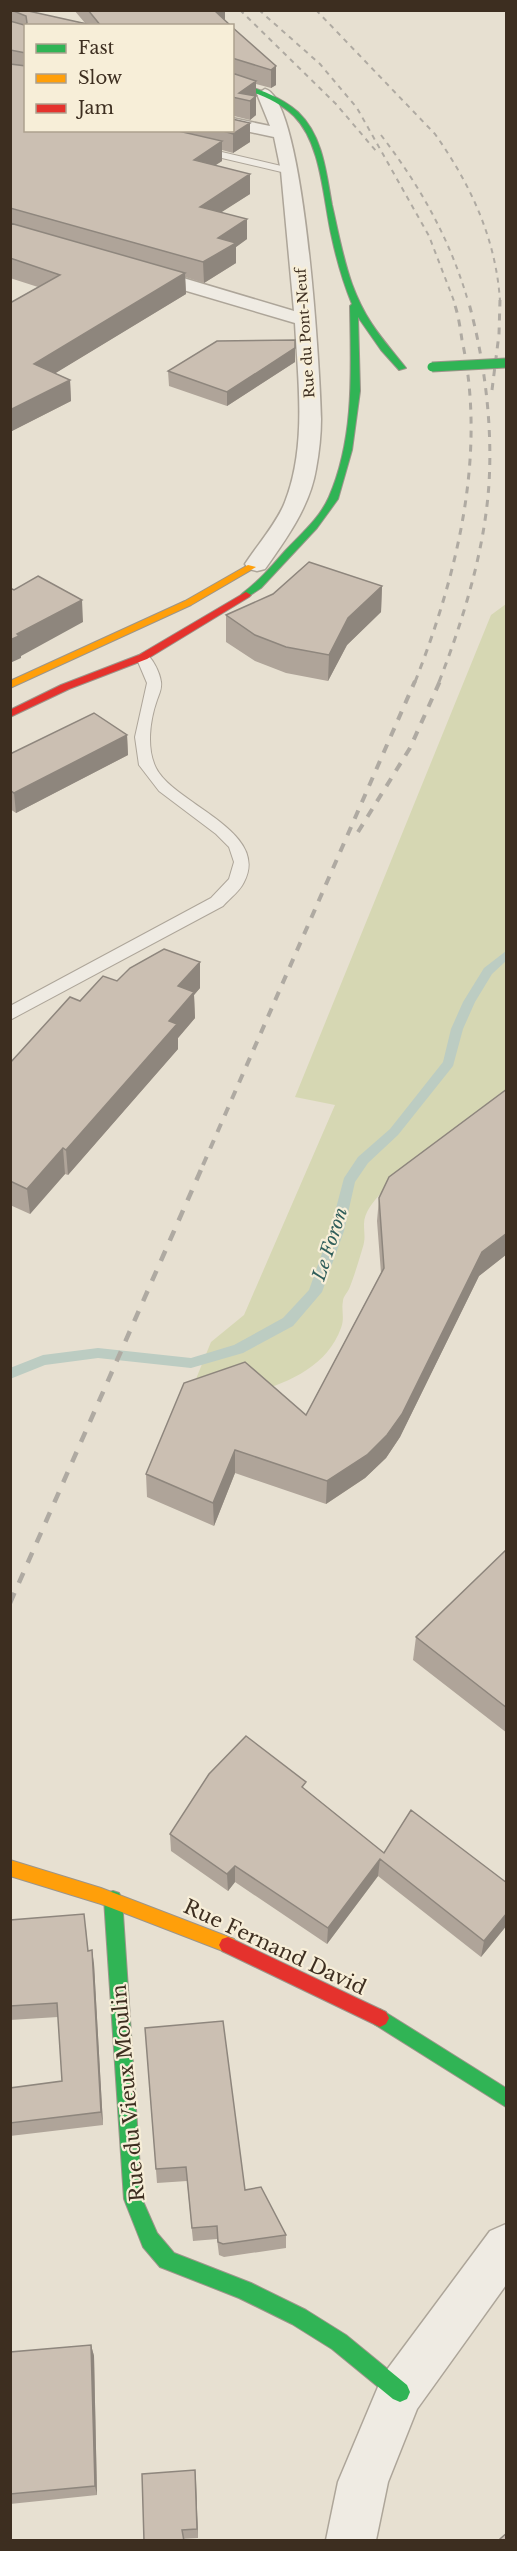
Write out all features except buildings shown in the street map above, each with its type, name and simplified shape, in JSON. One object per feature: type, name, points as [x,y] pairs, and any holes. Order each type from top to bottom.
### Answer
[{"type":"street","points":[[234,84],[265,94],[293,112],[313,137],[354,306],[385,353],[417,367]]},
{"type":"street","name":"Rue du Pont-Neuf","points":[[257,564],[296,503],[306,469],[310,413],[305,320],[290,171],[282,134],[265,94]]},
{"type":"street","points":[[234,123],[282,134]]},
{"type":"street","points":[[127,268],[305,320]]},
{"type":"street","name":"Rue du Pont-Neuf","points":[[10,714],[65,687],[143,657],[245,597],[262,582],[322,516],[336,492],[348,450],[356,391],[354,306]]},
{"type":"street","points":[[388,370],[507,363]]},
{"type":"street","points":[[356,391],[359,384],[370,375]]},
{"type":"street","name":"Rue du Pont-Neuf","points":[[10,685],[188,603],[307,533]]},
{"type":"street","points":[[107,640],[131,655],[143,657],[146,644],[128,630]]},
{"type":"street","name":"Rue Fernand David","points":[[10,1868],[113,1899],[237,1948],[365,2010],[507,2098]]},
{"type":"street","name":"Rue du Vieux Moulin","points":[[113,1899],[133,2199],[140,2220],[156,2251],[167,2260],[275,2303],[343,2346],[400,2392]]},
{"type":"street","points":[[351,2541],[363,2482],[400,2392],[507,2247]]},
{"type":"lane","points":[[181,146],[290,171]]},
{"type":"lane","points":[[10,1014],[217,902],[230,891],[241,872],[240,855],[234,840],[224,830],[181,802],[159,783],[146,762],[142,738],[154,683],[143,657]]},
{"type":"green space","points":[[506,604],[506,1095],[381,1193],[373,1203],[364,1220],[362,1250],[343,1300],[341,1328],[330,1348],[315,1364],[275,1386],[252,1393],[185,1406],[211,1342],[244,1315],[335,1105],[295,1097],[491,615]]},
{"type":"waterway","name":"Le Foron","points":[[10,1374],[43,1360],[98,1353],[191,1363],[238,1349],[288,1322],[315,1292],[337,1231],[349,1181],[363,1160],[394,1132],[449,1063],[457,1029],[469,1002],[488,971],[506,955]]},
{"type":"railway","points":[[240,10],[336,104],[376,151]]},
{"type":"railway","points":[[259,10],[320,64],[357,108],[429,236],[454,301]]},
{"type":"railway","points":[[316,10],[435,134],[448,153],[480,213],[493,256],[500,301]]},
{"type":"railway","points":[[381,135],[409,174],[432,214],[452,256],[468,301]]},
{"type":"railway","points":[[415,682],[444,600],[464,514],[469,471],[471,427],[469,383],[459,320],[453,300]]},
{"type":"railway","points":[[439,682],[456,637],[476,567],[485,520],[490,472],[487,397],[468,300]]},
{"type":"railway","points":[[492,390],[499,334],[500,301]]},
{"type":"railway","points":[[203,1165],[415,681]]},
{"type":"railway","points":[[358,832],[410,748],[440,681]]},
{"type":"railway","points":[[10,1603],[204,1163]]},
{"type":"traffic: fast","points":[[234,84],[280,102],[296,114],[308,129],[318,152],[341,261],[357,307],[383,349],[402,368]]},
{"type":"traffic: fast","points":[[246,595],[258,586],[314,526],[333,499],[348,450],[356,391],[354,306]]},
{"type":"traffic: fast","points":[[432,367],[506,363]]},
{"type":"traffic: fast","points":[[113,1899],[133,2199],[150,2240],[167,2260],[244,2290],[299,2317],[339,2342],[400,2392]]},
{"type":"traffic: fast","points":[[380,2018],[506,2098]]},
{"type":"traffic: slow","points":[[10,685],[188,603],[251,567]]},
{"type":"traffic: slow","points":[[10,1868],[101,1896],[228,1945]]},
{"type":"traffic: jam","points":[[10,714],[65,687],[143,657],[246,595]]},
{"type":"traffic: jam","points":[[228,1945],[380,2018]]}]
